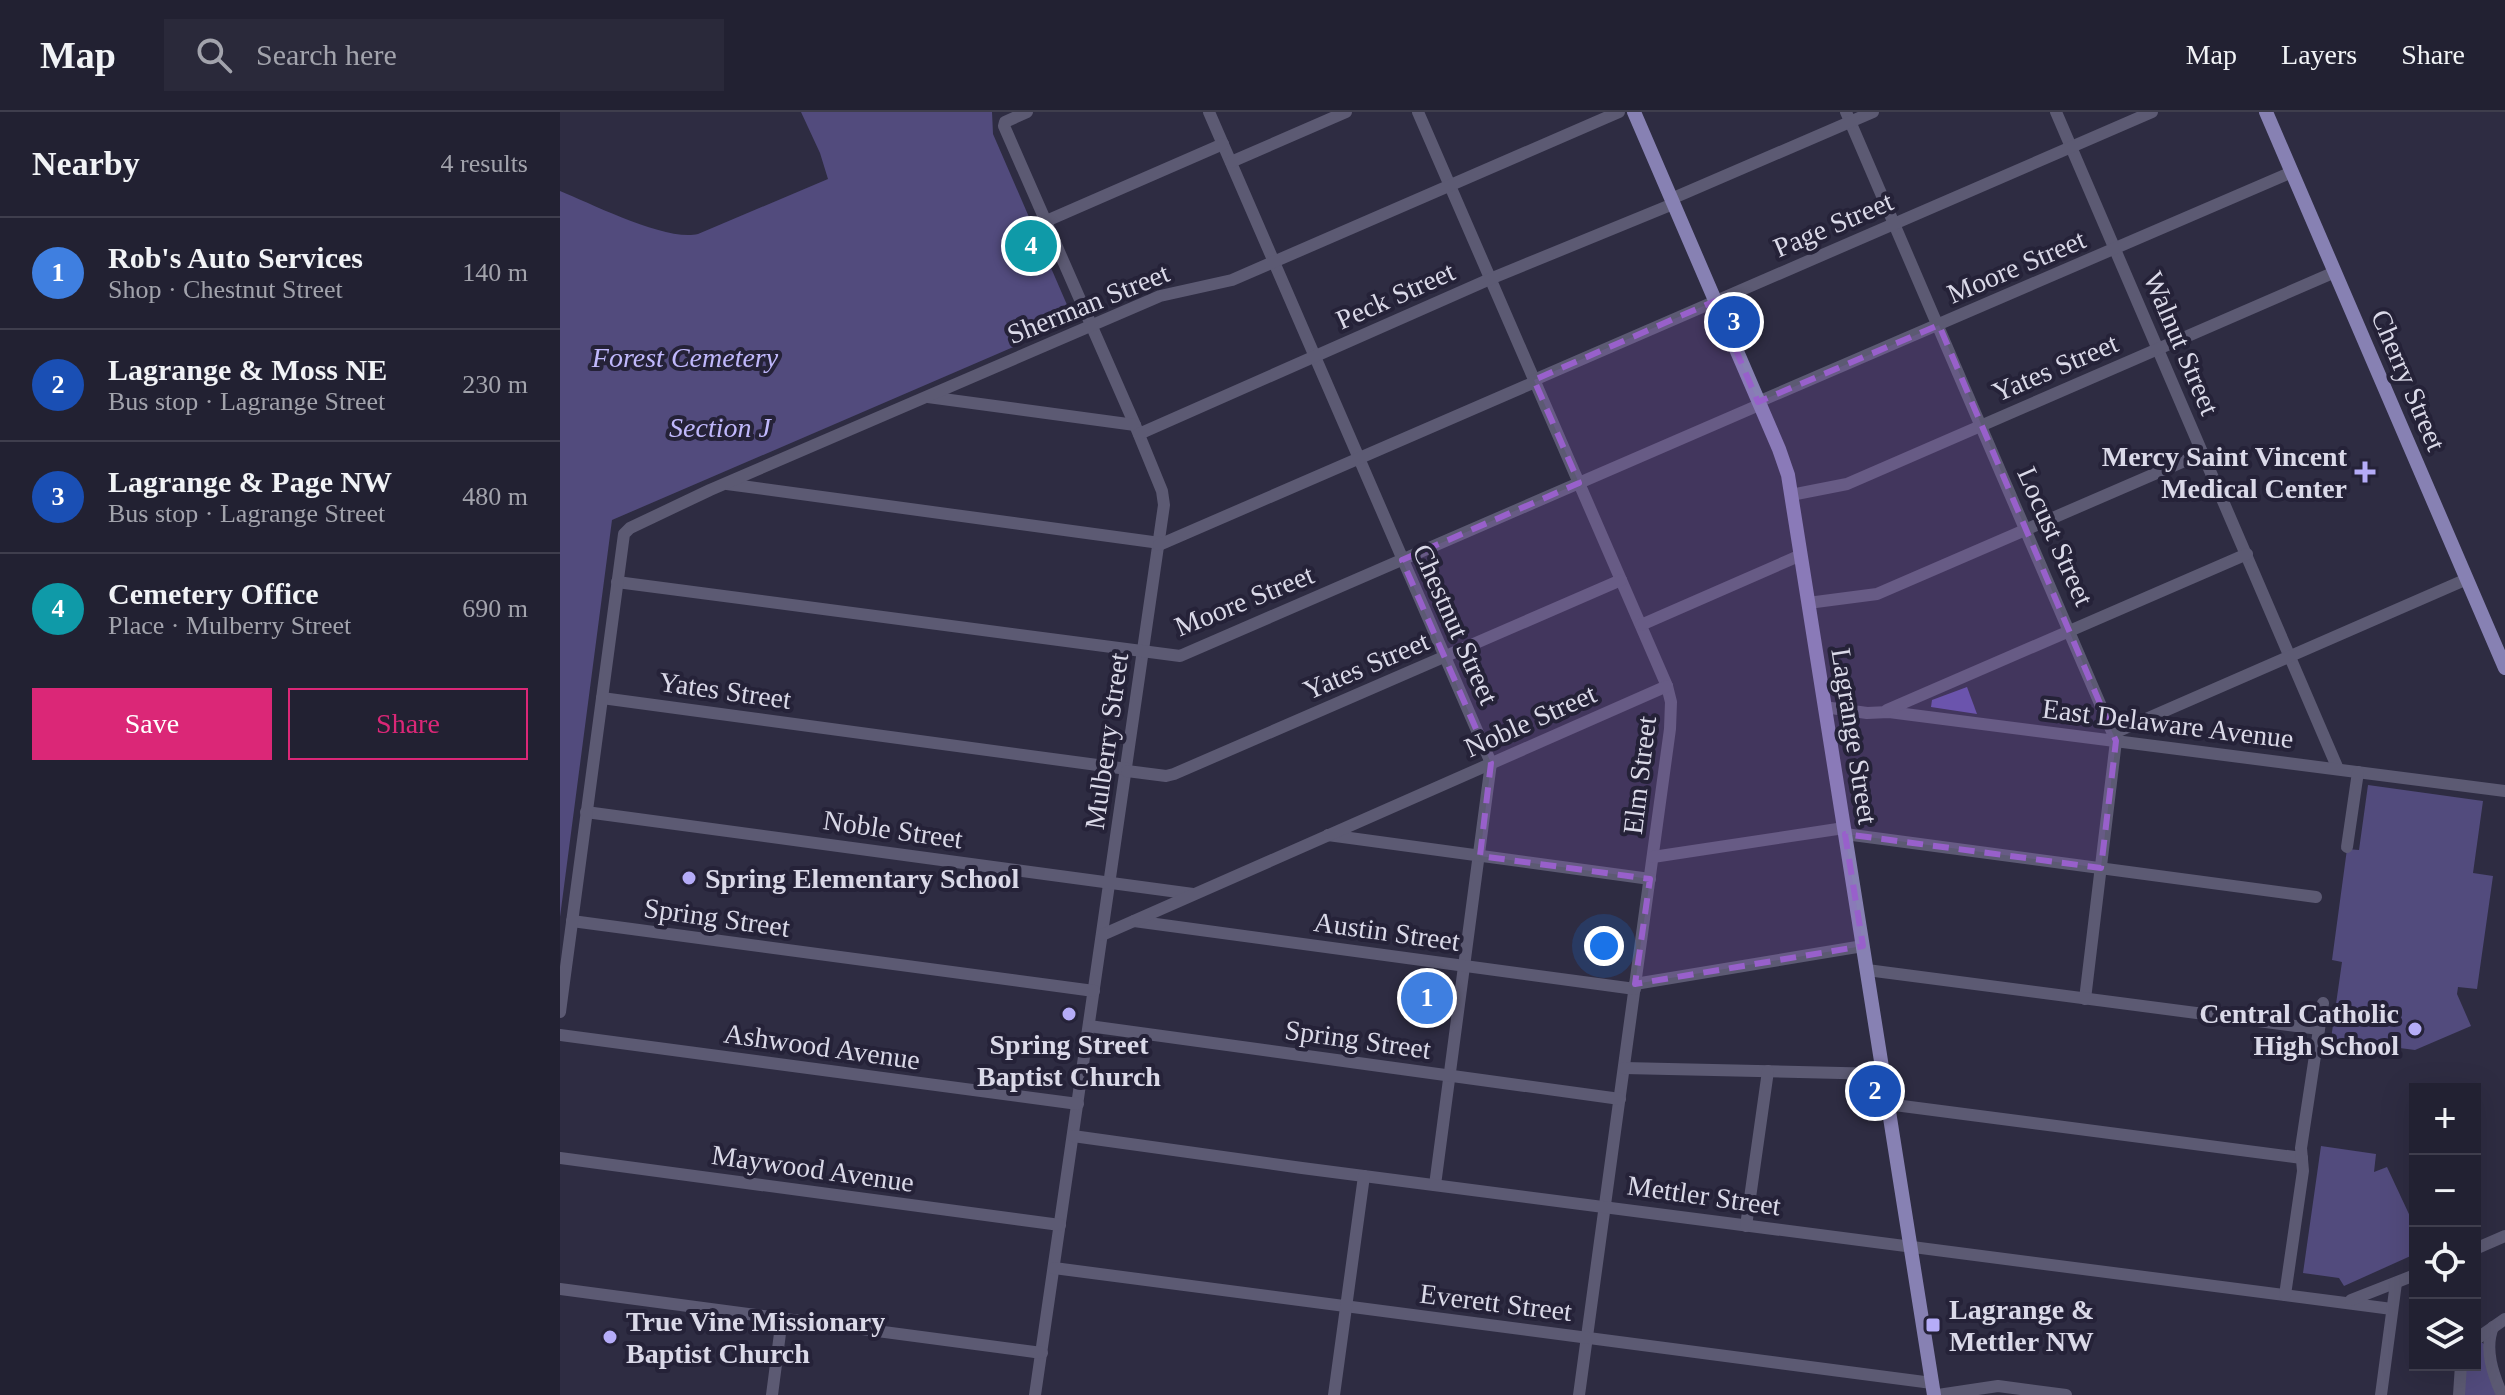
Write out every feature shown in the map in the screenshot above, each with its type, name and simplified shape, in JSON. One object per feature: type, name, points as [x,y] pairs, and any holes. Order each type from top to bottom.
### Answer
[{"type":"main road","name":"Lagrange Street","points":[[1634,112],[1783,458],[1934,1391]]},
{"type":"main road","name":"Cherry Street","points":[[2266,112],[2505,668]]},
{"type":"street","name":"Mulberry Street","points":[[1027,112],[1005,122],[1004,126],[1137,430],[1163,497],[1160,544],[1035,1395]]},
{"type":"street","name":"Chestnut Street","points":[[1209,112],[1491,763]]},
{"type":"street","points":[[1231,162],[1346,112]]},
{"type":"street","name":"Elm Street","points":[[1418,112],[1641,625],[1671,702],[1670,729],[1579,1395]]},
{"type":"street","name":"Sherman Street","points":[[617,582],[624,534],[639,522],[1160,296],[1218,284],[1274,262],[1619,112]]},
{"type":"street","name":"Peck Street","points":[[1137,430],[1672,202],[1848,117],[1873,112]]},
{"type":"street","name":"Walnut Street","points":[[2056,112],[2338,769]]},
{"type":"street","name":"Page Street","points":[[1160,544],[2152,112]]},
{"type":"street","name":"Locust Street","points":[[1848,117],[2115,737],[2085,999]]},
{"type":"street","points":[[1044,222],[1223,144]]},
{"type":"street","name":"Moore Street","points":[[617,582],[1180,656],[2292,172]]},
{"type":"street","name":"Yates Street","points":[[1791,495],[1847,484],[2335,272]]},
{"type":"street","points":[[925,396],[1137,430]]},
{"type":"street","points":[[1808,603],[1877,594],[2203,453]]},
{"type":"street","points":[[727,484],[1160,544]]},
{"type":"street","points":[[1883,712],[2247,554]]},
{"type":"street","points":[[1641,625],[1801,555]]},
{"type":"street","points":[[2115,737],[2467,579]]},
{"type":"street","name":"Yates Street","points":[[602,698],[1166,776],[1621,580]]},
{"type":"street","points":[[560,1012],[617,582]]},
{"type":"street","name":"Noble Street","points":[[1102,935],[1667,686]]},
{"type":"street","name":"East Delaware Avenue","points":[[1824,707],[2115,737],[2505,791]]},
{"type":"street","points":[[1435,1185],[1491,763]]},
{"type":"street","points":[[2347,847],[2358,772]]},
{"type":"street","name":"Noble Street","points":[[586,812],[1194,894]]},
{"type":"street","points":[[1653,857],[1844,831],[2316,897]]},
{"type":"street","points":[[1327,835],[1650,879]]},
{"type":"street","name":"Spring Street","points":[[572,921],[1094,991]]},
{"type":"street","name":"Austin Street","points":[[1132,921],[1635,987],[1863,946]]},
{"type":"street","points":[[1867,970],[2319,1029]]},
{"type":"street","points":[[2285,1295],[2303,1171],[2301,1148],[2323,1003]]},
{"type":"street","name":"Spring Street","points":[[1089,1026],[1620,1099]]},
{"type":"street","name":"Ashwood Avenue","points":[[560,1035],[1078,1104]]},
{"type":"street","points":[[1624,1068],[1883,1074]]},
{"type":"street","points":[[1746,1226],[1768,1071]]},
{"type":"street","points":[[1887,1104],[2302,1158]]},
{"type":"street","name":"Mettler Street","points":[[1073,1136],[2392,1309]]},
{"type":"street","name":"Maywood Avenue","points":[[560,1158],[1060,1225]]},
{"type":"street","points":[[1334,1395],[1364,1176]]},
{"type":"street","points":[[2481,1246],[2505,1236]]},
{"type":"street","name":"Everett Street","points":[[1054,1268],[1587,1337],[1934,1391],[1998,1386],[2066,1395]]},
{"type":"street","name":"Mettler Street","points":[[2329,1301],[2361,1299],[2409,1278]]},
{"type":"street","points":[[2381,1395],[2396,1283]]},
{"type":"street","points":[[560,1289],[1042,1353]]},
{"type":"street","points":[[772,1395],[782,1318]]},
{"type":"street","points":[[2481,1336],[2505,1319]]},
{"type":"street","points":[[2493,1327],[2489,1341],[2490,1359],[2502,1395]]},
{"type":"street","points":[[2459,1395],[2461,1371]]},
{"type":"highlighted area","points":[[1715,301],[1758,402],[1939,325],[2116,741],[2101,868],[1845,834],[1863,946],[1635,984],[1650,879],[1480,856],[1491,763],[1402,560],[1579,483],[1534,380]]},
{"type":"green space","name":"Forest Cemetery","points":[[801,112],[992,112],[993,134],[1074,321],[612,520],[560,917],[560,191],[649,227],[684,235],[698,234],[828,179]]},
{"type":"green space","points":[[2368,785],[2483,801],[2473,873],[2493,876],[2477,989],[2458,987],[2457,994],[2471,1026],[2415,1050],[2331,1039],[2342,962],[2332,960],[2347,849],[2359,850]]},
{"type":"green space","points":[[2321,1146],[2376,1154],[2374,1172],[2387,1167],[2409,1214],[2409,1257],[2344,1286],[2339,1278],[2303,1273]]},
{"type":"green space","points":[[2481,1342],[2498,1395],[2462,1395],[2464,1371],[2481,1371]]},
{"type":"shaded area","points":[[1967,687],[1977,714],[1931,707],[1932,700]]},
{"type":"place","name":"Cemetery Office","points":[[1031,246]]},
{"type":"place","name":"Lagrange & Page NW","points":[[1734,322]]},
{"type":"place","name":"Mercy Saint Vincent Medical Center","points":[[2365,472]]},
{"type":"place","name":"Spring Elementary School","points":[[689,878]]},
{"type":"place","name":"Rob's Auto Services","points":[[1427,998]]},
{"type":"place","name":"Spring Street Baptist Church","points":[[1069,1014]]},
{"type":"place","name":"Central Catholic High School","points":[[2415,1029]]},
{"type":"place","name":"Lagrange & Moss NE","points":[[1875,1091]]},
{"type":"place","name":"Lagrange & Mettler NW","points":[[1933,1325]]},
{"type":"place","name":"True Vine Missionary Baptist Church","points":[[610,1337]]},
{"type":"park label","name":"Section J","points":[[720,427]]}]
